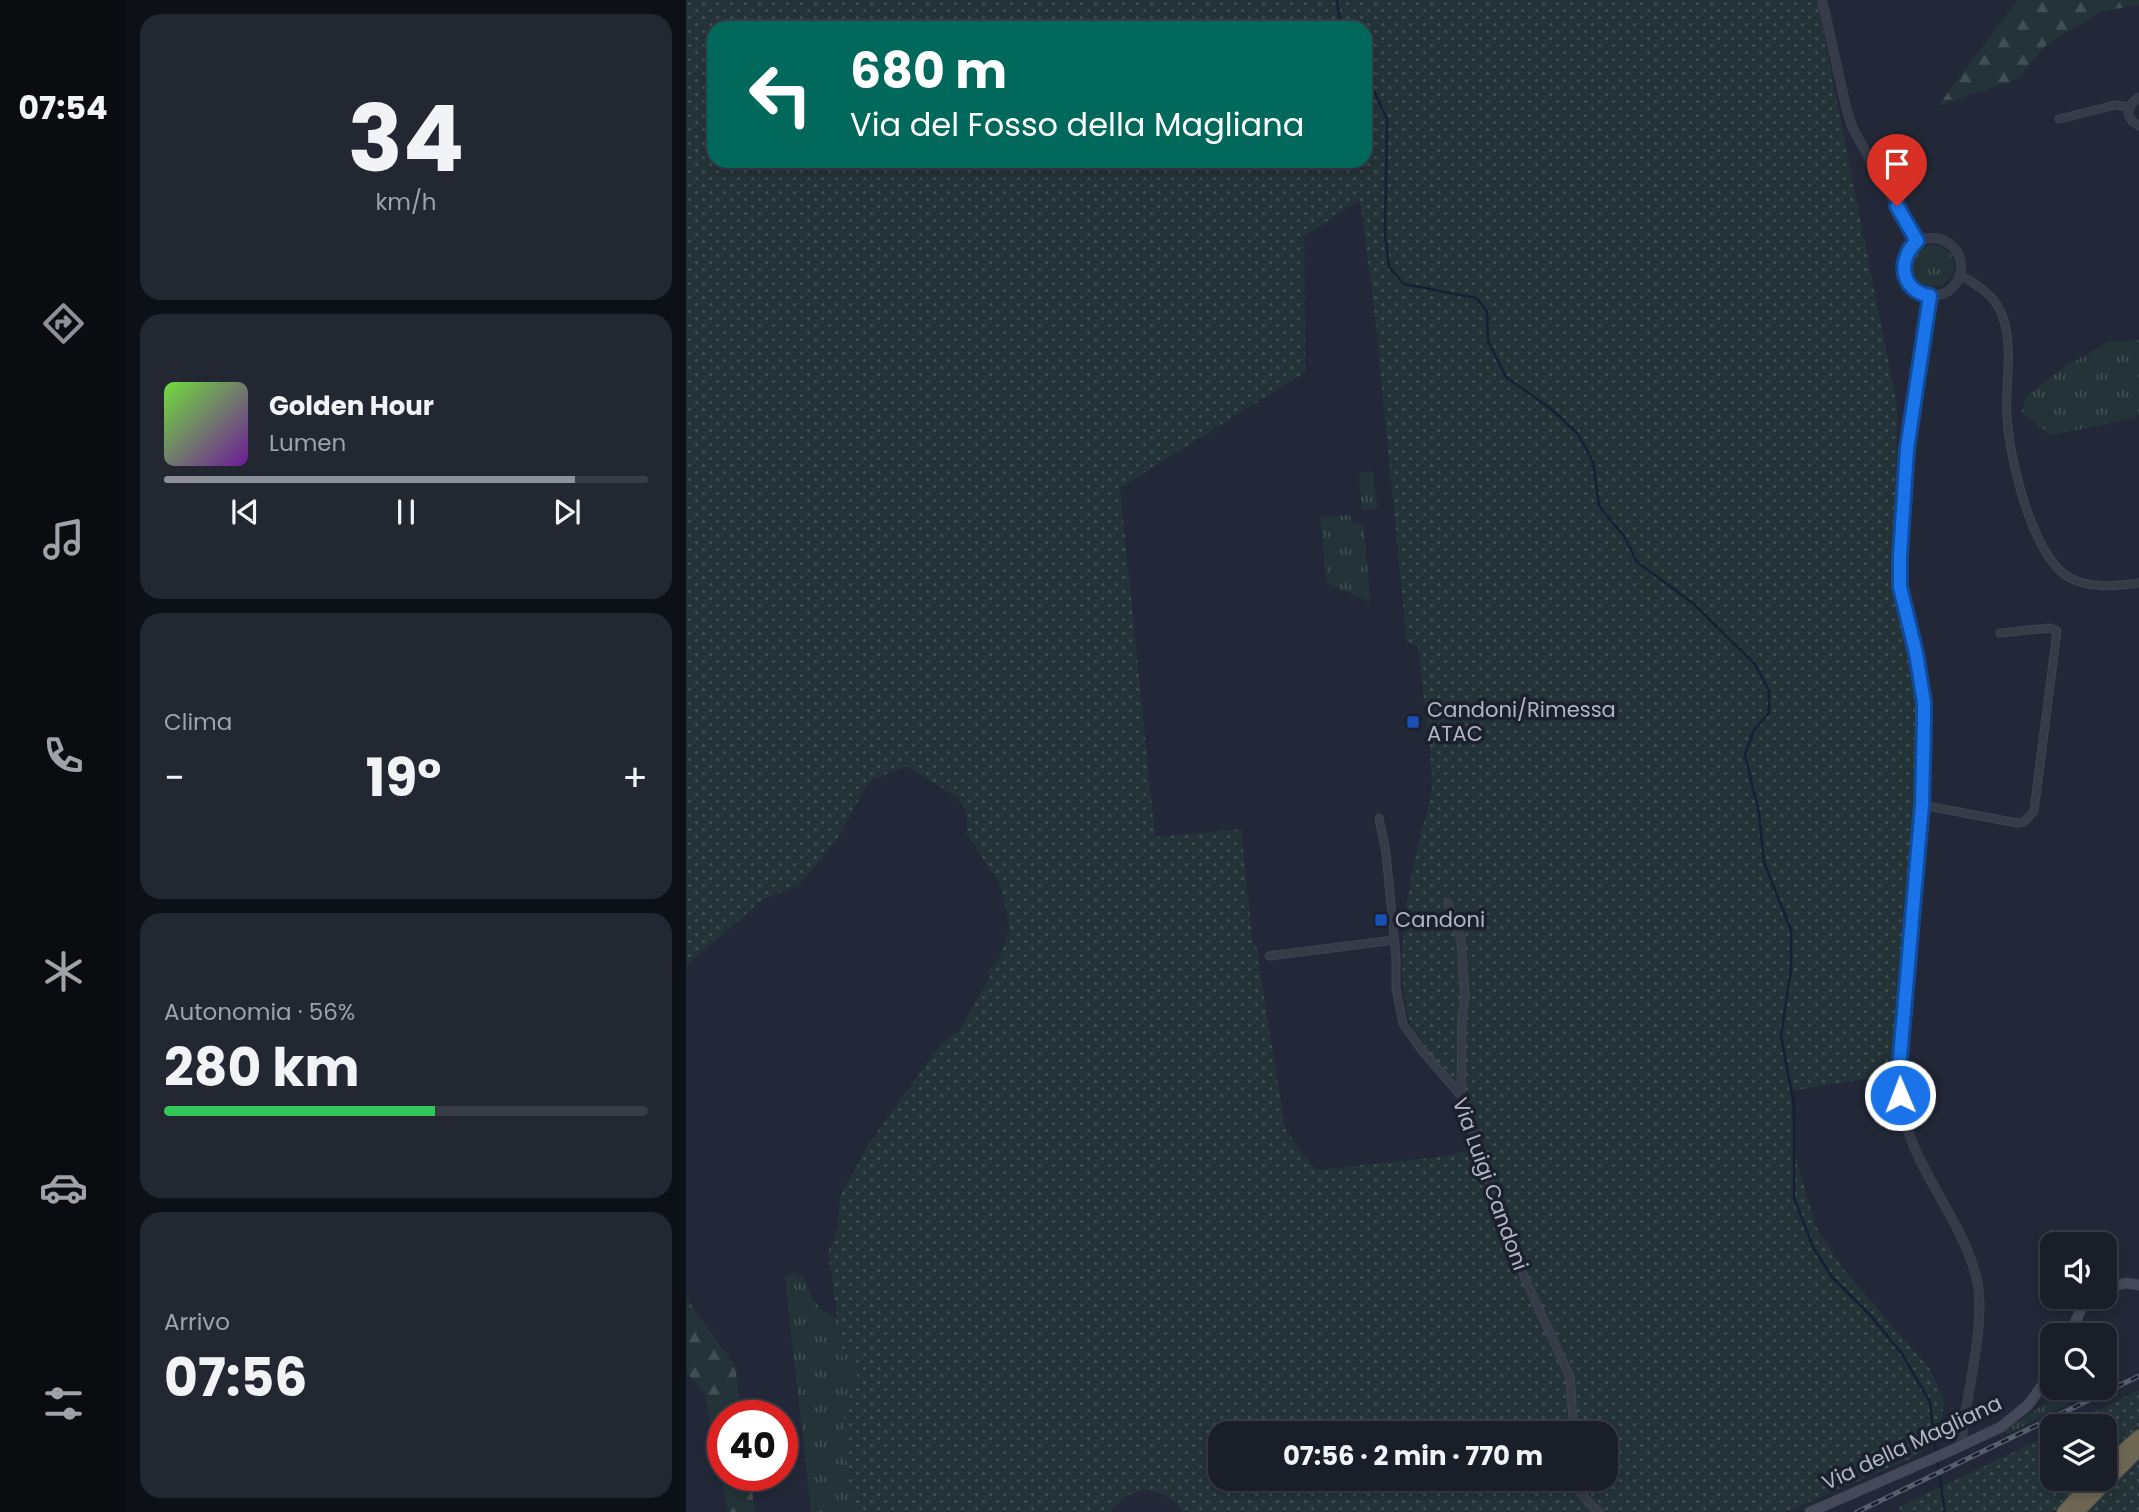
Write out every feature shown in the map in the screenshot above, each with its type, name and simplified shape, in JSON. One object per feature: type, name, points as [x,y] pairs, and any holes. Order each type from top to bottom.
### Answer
[{"type":"highway","points":[[2117,1455],[2139,1436]]},
{"type":"highway","points":[[2063,1512],[2078,1506],[2139,1450]]},
{"type":"main road","points":[[2117,1285],[2139,1284]]},
{"type":"main road","name":"Via della Magliana","points":[[1810,1512],[1961,1446],[2013,1419],[2040,1389]]},
{"type":"street","points":[[1822,0],[1853,129],[1917,241]]},
{"type":"street","points":[[2129,107],[2139,97]]},
{"type":"street","points":[[2059,119],[2115,105],[2129,107]]},
{"type":"street","points":[[2129,107],[2130,118],[2139,126]]},
{"type":"street","points":[[1938,238],[1955,247],[1959,256],[1960,275],[1950,290],[1930,296],[1913,289],[1904,273],[1905,256],[1917,241],[1938,238]]},
{"type":"street","points":[[1960,275],[1990,296],[1998,306],[2004,322],[2008,342],[2009,434],[2029,515],[2046,551],[2060,570],[2081,582],[2109,586],[2139,583]]},
{"type":"street","points":[[1930,296],[1907,449],[1900,556],[1900,587],[1916,653],[1924,703],[1922,805],[1899,1069],[1900,1095],[1912,1143],[1964,1240],[1977,1279],[1980,1313],[1961,1446]]},
{"type":"street","points":[[1922,805],[2017,823],[2024,822],[2034,811],[2057,631],[2050,628],[2000,633]]},
{"type":"street","name":"Via Luigi Candoni","points":[[1379,818],[1386,853],[1396,988],[1403,1024],[1461,1096],[1514,1254],[1570,1377],[1573,1421]]},
{"type":"street","points":[[1448,904],[1461,940],[1465,996],[1462,1015],[1461,1096]]},
{"type":"street","points":[[1269,956],[1394,940]]},
{"type":"street","points":[[1581,1491],[1588,1503],[1599,1512]]},
{"type":"green space","points":[[686,0],[1817,0],[1897,406],[1896,573],[1920,693],[1920,729],[1893,1074],[1791,1091],[1795,1155],[1815,1225],[1843,1269],[1930,1369],[1944,1402],[1938,1440],[1914,1457],[1785,1512],[1183,1512],[1165,1495],[1146,1490],[1127,1496],[1109,1512],[860,1512],[848,1487],[844,1417],[852,1387],[861,1382],[852,1367],[853,1345],[838,1360],[840,1335],[828,1252],[838,1229],[840,1197],[868,1145],[941,1044],[960,1030],[992,973],[985,974],[999,960],[1010,928],[1000,884],[967,834],[967,813],[958,798],[907,766],[869,781],[836,841],[799,885],[763,899],[686,966]],"holes":[[[1360,200],[1374,306],[1407,642],[1418,646],[1432,783],[1405,917],[1405,997],[1409,1020],[1418,1039],[1465,1098],[1484,1148],[1431,1158],[1315,1170],[1285,1129],[1256,945],[1253,945],[1241,829],[1155,837],[1120,488],[1305,372],[1304,236]]]},
{"type":"green space","points":[[2018,0],[2139,0],[2139,5],[2102,11],[2047,44],[2017,79],[1938,106]]},
{"type":"green space","points":[[1933,245],[1948,251],[1954,266],[1948,281],[1933,287],[1918,281],[1912,266],[1918,251]]},
{"type":"green space","points":[[2139,340],[2139,414],[2132,419],[2050,435],[2022,412],[2026,396],[2066,366],[2109,342]]},
{"type":"green space","points":[[1361,472],[1373,472],[1377,507],[1375,510],[1362,510],[1359,475]]},
{"type":"green space","points":[[1350,515],[1351,520],[1364,526],[1370,602],[1327,583],[1320,517]]},
{"type":"green space","points":[[793,1272],[803,1275],[812,1297],[821,1309],[854,1326],[913,1512],[811,1512],[785,1278]]},
{"type":"green space","points":[[686,1298],[735,1366],[740,1400],[707,1400],[707,1404],[705,1394],[686,1372]]},
{"type":"green space","points":[[2139,1390],[2139,1427],[2117,1445],[2117,1414],[2090,1414]]},
{"type":"green space","points":[[2046,1400],[2075,1400],[2047,1414],[2040,1414],[2040,1418],[2007,1434],[2006,1430]]},
{"type":"green space","points":[[2040,1439],[2040,1491],[2072,1491],[2054,1512],[1901,1512],[1899,1507]]},
{"type":"green space","points":[[2139,1460],[2139,1512],[2087,1512],[2108,1491],[2117,1491],[2117,1482]]},
{"type":"green space","points":[[724,1491],[752,1491],[754,1512],[728,1512]]},
{"type":"waterway","points":[[1337,0],[1340,21]]},
{"type":"waterway","points":[[1372,88],[1387,119],[1385,234],[1389,267],[1404,284],[1476,298],[1487,311],[1488,341],[1506,377],[1551,409],[1578,434],[1593,462],[1599,506],[1624,536],[1637,562],[1694,604],[1755,664],[1769,691],[1769,713],[1754,730],[1745,755],[1759,813],[1764,862],[1791,930],[1791,969],[1781,1036],[1794,1105],[1794,1198],[1814,1249],[1832,1277],[1871,1316],[1902,1354],[1930,1402],[1936,1454]]},
{"type":"waterway","points":[[1937,1460],[1945,1512]]},
{"type":"railway","points":[[1857,1512],[2139,1376]]},
{"type":"place","name":"Candoni/Rimessa ATAC","points":[[1413,722]]},
{"type":"place","name":"Candoni","points":[[1381,920]]},
{"type":"route","points":[[1897,206],[1917,241],[1905,256],[1903,266],[1907,282],[1919,293],[1930,296],[1904,474],[1900,556],[1900,587],[1916,653],[1924,703],[1922,805],[1899,1069],[1900,1095]]}]
